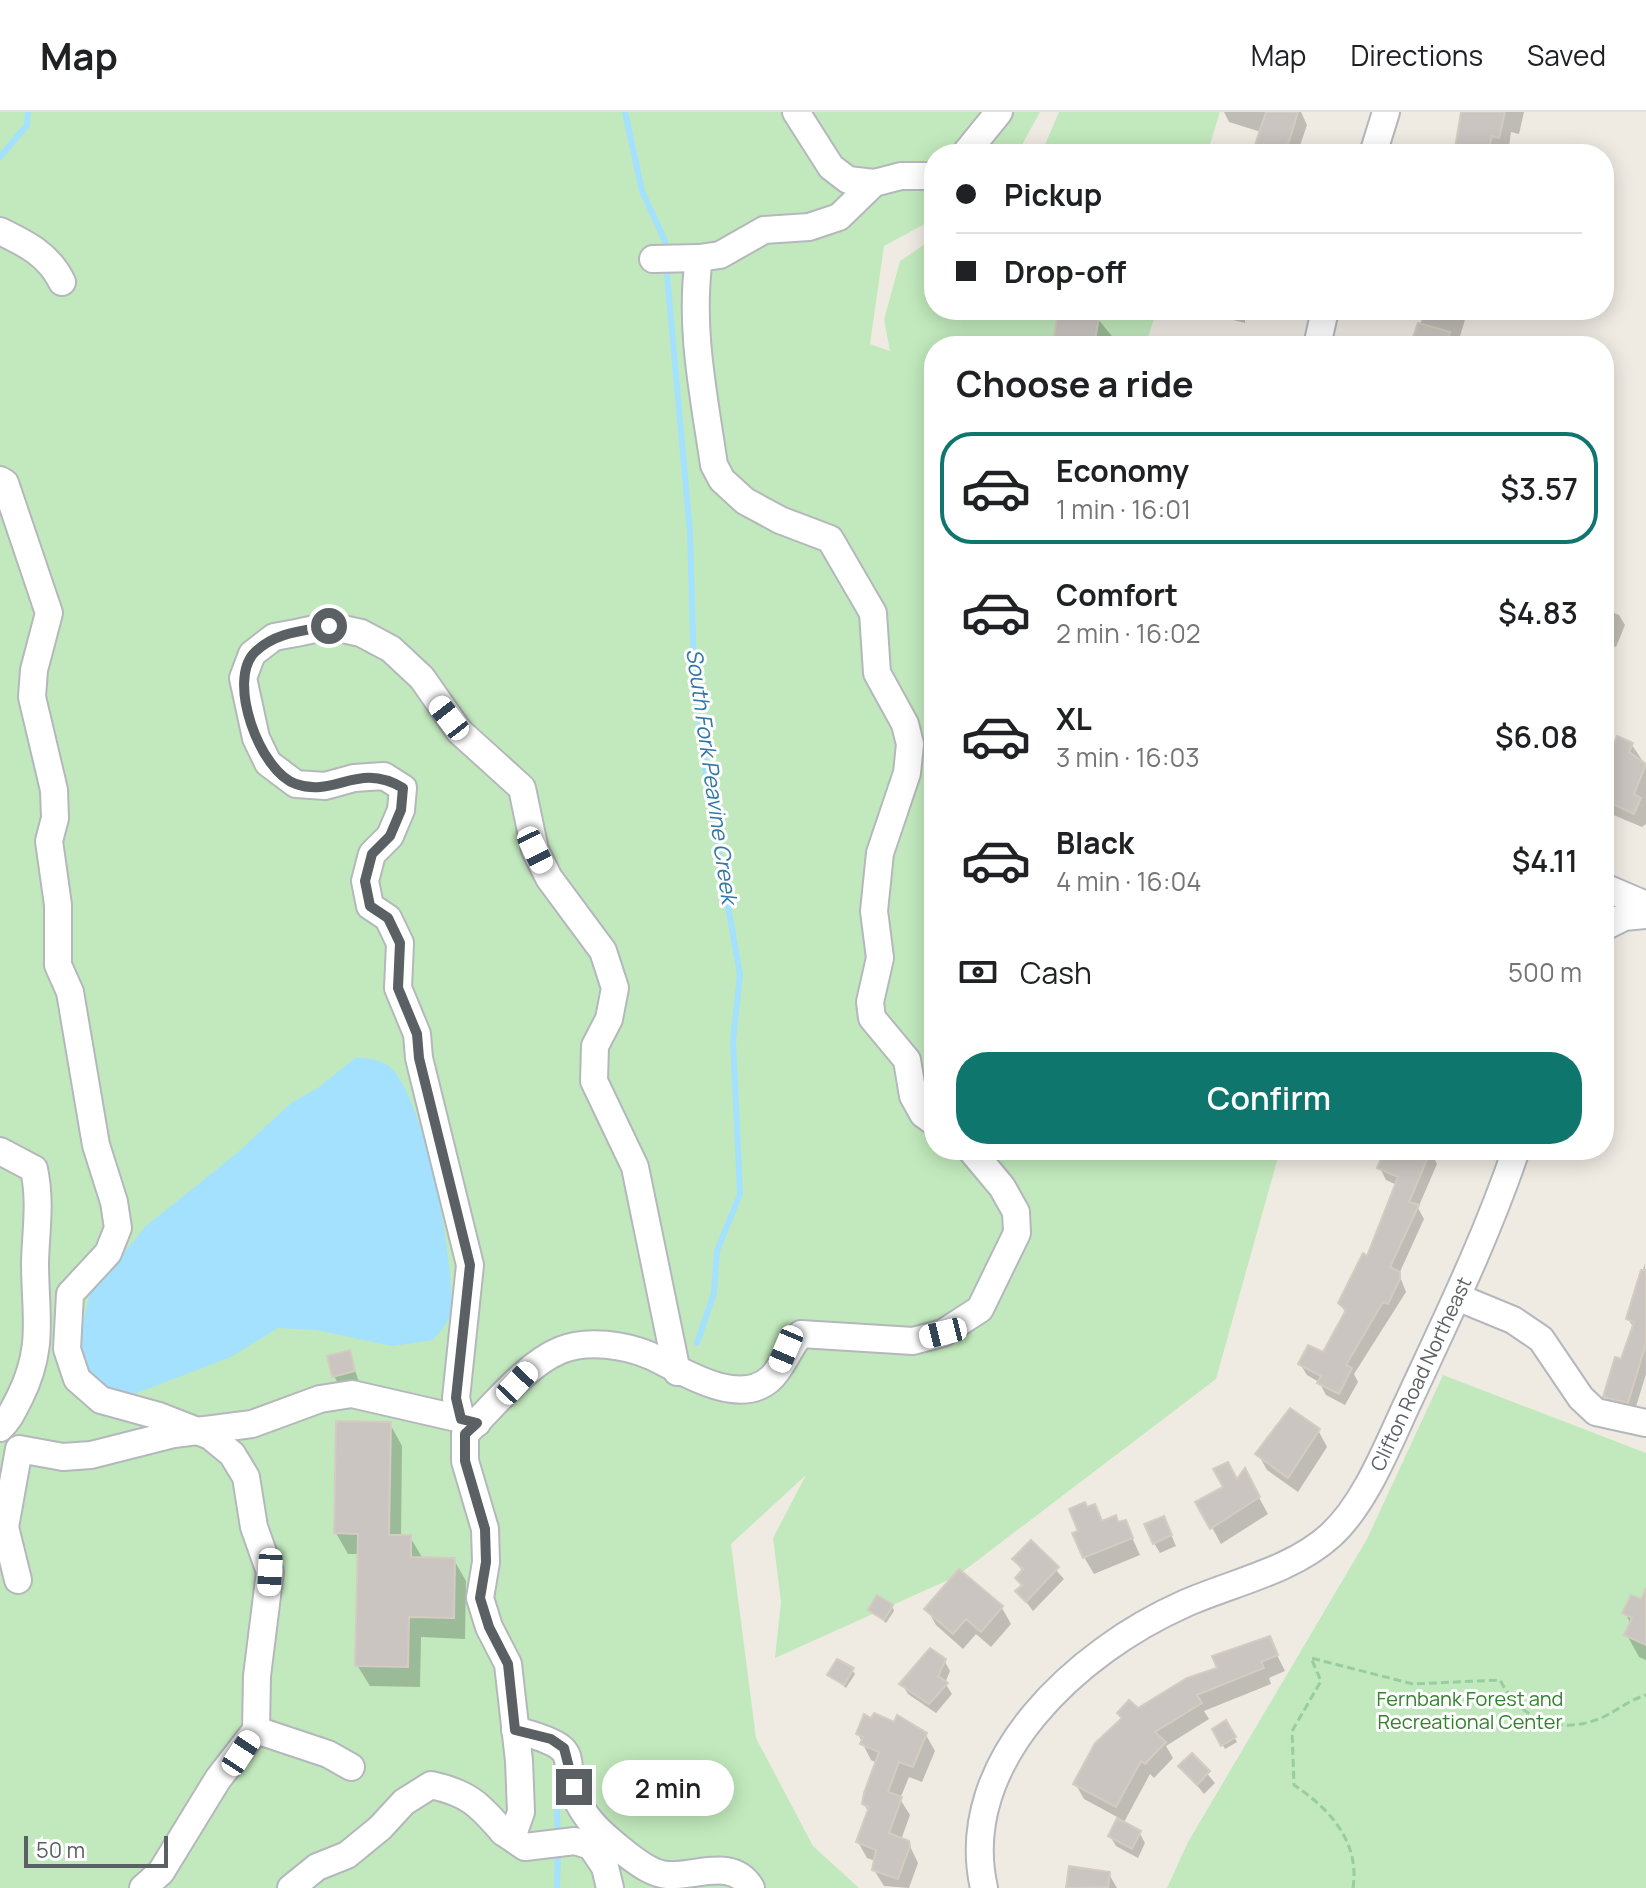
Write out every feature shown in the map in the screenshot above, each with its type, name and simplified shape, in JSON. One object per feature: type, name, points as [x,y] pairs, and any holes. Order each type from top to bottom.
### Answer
[{"type":"street","points":[[796,112],[831,167],[848,180],[874,183],[901,176],[924,176]]},
{"type":"street","points":[[973,144],[999,112]]},
{"type":"street","points":[[1376,144],[1386,112]]},
{"type":"street","points":[[653,259],[720,255],[764,230],[809,227],[839,217],[874,183]]},
{"type":"street","points":[[0,231],[27,244],[53,265],[62,282]]},
{"type":"street","points":[[690,258],[695,331],[714,465],[722,480],[745,501],[780,520],[830,539],[873,613],[877,673],[905,724],[910,744],[907,773],[880,853],[874,911],[880,958],[870,1002],[872,1018],[907,1060],[913,1096],[924,1115]]},
{"type":"street","points":[[0,480],[5,483],[49,613],[34,670],[32,697],[54,790],[55,818],[49,841],[58,905],[58,965],[70,992],[96,1145],[114,1202],[118,1228],[108,1253],[70,1294],[66,1317],[67,1349],[77,1379],[101,1400],[159,1416],[210,1436],[232,1454],[246,1477],[254,1527],[270,1572],[257,1676],[256,1730],[218,1779],[161,1872],[143,1888]]},
{"type":"street","points":[[469,1421],[456,1398],[470,1265],[419,1058],[417,1034],[398,988],[400,943],[388,918],[370,906],[365,881],[372,854],[390,836],[401,810],[403,788],[384,776],[354,778],[325,786],[296,784],[268,763],[256,738],[243,678],[252,654],[274,637],[329,626],[361,633],[391,649],[422,678],[459,731],[522,788],[535,850],[549,878],[603,951],[615,988],[609,1019],[595,1046],[594,1081],[635,1167],[677,1372]]},
{"type":"street","points":[[1614,891],[1646,905]]},
{"type":"street","points":[[1614,922],[1624,917],[1646,915]]},
{"type":"street","points":[[0,1151],[34,1169],[40,1199],[36,1235],[38,1322],[33,1371],[9,1420],[0,1428]]},
{"type":"street","points":[[503,1832],[515,1829],[521,1812],[515,1730],[508,1664],[489,1627],[480,1598],[486,1562],[485,1529],[465,1461],[465,1434],[469,1421],[535,1364],[563,1349],[621,1347],[651,1356],[677,1372],[711,1384],[749,1389],[770,1379],[786,1349],[801,1334],[913,1341],[943,1333],[980,1309],[1017,1233],[1016,1212],[1002,1187],[979,1160]]},
{"type":"street","name":"Clifton Road Northeast","points":[[984,1888],[980,1839],[989,1792],[1038,1707],[1077,1670],[1123,1635],[1183,1604],[1292,1561],[1331,1535],[1374,1475],[1457,1297],[1512,1160]]},
{"type":"street","points":[[1457,1297],[1513,1320],[1541,1339],[1581,1398],[1596,1412],[1646,1423]]},
{"type":"street","points":[[18,1580],[5,1527],[9,1443],[63,1457],[91,1455],[174,1434],[252,1424],[320,1399],[352,1394],[469,1421]]},
{"type":"street","points":[[256,1730],[328,1754],[351,1767]]},
{"type":"street","points":[[515,1730],[551,1739],[564,1748],[580,1807],[595,1828],[645,1867],[665,1875],[730,1870],[746,1879],[751,1888]]},
{"type":"street","points":[[291,1888],[317,1867],[347,1855],[380,1828],[404,1802],[431,1785],[461,1792],[482,1807],[503,1832],[525,1847],[575,1841],[591,1846],[605,1867],[610,1888]]},
{"type":"path","points":[[1353,1888],[1352,1850],[1340,1829],[1328,1809],[1294,1785],[1292,1731],[1321,1681],[1311,1658],[1413,1684],[1500,1680],[1518,1710],[1561,1726],[1602,1718],[1622,1703],[1646,1695]]},
{"type":"green space","points":[[0,112],[1040,112],[1022,144],[924,144],[924,224],[884,246],[870,344],[890,351],[884,320],[900,261],[924,245],[924,320],[1154,320],[1148,336],[924,336],[924,1160],[1277,1160],[1216,1379],[957,1576],[775,1658],[781,1602],[773,1538],[806,1475],[731,1544],[756,1738],[813,1846],[859,1888],[0,1888]]},
{"type":"green space","points":[[1059,112],[1220,112],[1210,144],[1045,144]]},
{"type":"green space","name":"Fernbank Forest and Recreational Center","points":[[1443,1375],[1646,1453],[1646,1888],[1167,1888],[1188,1842],[1367,1539]]},
{"type":"water","points":[[355,1058],[378,1061],[390,1067],[403,1084],[415,1111],[436,1185],[449,1262],[450,1315],[443,1328],[433,1340],[392,1346],[316,1330],[278,1328],[231,1357],[129,1396],[92,1382],[81,1365],[78,1344],[90,1293],[146,1226],[236,1154],[291,1103],[318,1088]]},
{"type":"building","points":[[1266,112],[1298,112],[1288,144],[1255,144]]},
{"type":"building","points":[[1461,112],[1505,112],[1499,138],[1492,136],[1490,144],[1456,144]]},
{"type":"building","points":[[1057,320],[1098,320],[1096,336],[1054,336]]},
{"type":"building","points":[[1418,323],[1450,332],[1449,336],[1413,336]]},
{"type":"building","points":[[1617,736],[1633,743],[1629,752],[1646,764],[1634,794],[1641,798],[1634,814],[1614,805],[1614,744]]},
{"type":"building","points":[[1381,1160],[1427,1160],[1409,1202],[1419,1205],[1390,1267],[1400,1272],[1400,1279],[1388,1304],[1383,1302],[1346,1365],[1352,1368],[1339,1394],[1317,1383],[1321,1376],[1298,1364],[1308,1345],[1323,1352],[1346,1310],[1338,1303],[1363,1253],[1367,1256],[1398,1177],[1377,1168]]},
{"type":"building","points":[[1641,1270],[1646,1270],[1646,1343],[1628,1403],[1603,1397],[1615,1357],[1621,1359],[1634,1322],[1626,1319]]},
{"type":"building","points":[[350,1350],[355,1371],[332,1377],[327,1356]]},
{"type":"building","points":[[1290,1408],[1320,1429],[1288,1478],[1255,1454]]},
{"type":"building","points":[[336,1421],[391,1422],[389,1535],[411,1535],[411,1557],[455,1558],[454,1618],[409,1617],[408,1667],[355,1666],[358,1534],[334,1533]]},
{"type":"building","points":[[1228,1462],[1237,1479],[1245,1468],[1260,1497],[1210,1529],[1195,1502],[1223,1487],[1213,1469]]},
{"type":"building","points":[[1085,1502],[1087,1507],[1095,1504],[1102,1521],[1116,1515],[1118,1522],[1126,1520],[1133,1538],[1083,1558],[1072,1533],[1078,1531],[1069,1509]]},
{"type":"building","points":[[1164,1516],[1172,1535],[1153,1544],[1144,1524]]},
{"type":"building","points":[[1031,1540],[1059,1567],[1026,1602],[1015,1591],[1022,1585],[1015,1578],[1023,1569],[1012,1559]]},
{"type":"building","points":[[959,1569],[1003,1606],[981,1632],[966,1619],[953,1634],[924,1609]]},
{"type":"building","points":[[1646,1588],[1646,1645],[1624,1635],[1632,1618],[1622,1613],[1631,1595],[1641,1599]]},
{"type":"building","points":[[877,1595],[893,1605],[884,1620],[868,1610]]},
{"type":"building","points":[[1270,1636],[1278,1655],[1261,1662],[1264,1668],[1197,1695],[1202,1703],[1155,1732],[1166,1742],[1145,1764],[1141,1761],[1116,1807],[1073,1784],[1095,1743],[1122,1718],[1117,1713],[1129,1700],[1138,1708],[1187,1678],[1217,1668],[1212,1656]]},
{"type":"building","points":[[930,1648],[946,1659],[938,1676],[948,1683],[929,1704],[899,1684]]},
{"type":"building","points":[[837,1659],[854,1668],[844,1685],[827,1675]]},
{"type":"building","points":[[874,1713],[894,1722],[897,1715],[927,1733],[913,1767],[899,1762],[888,1792],[902,1797],[889,1833],[909,1841],[910,1846],[898,1879],[872,1870],[876,1850],[856,1842],[869,1807],[862,1804],[864,1793],[879,1752],[860,1744],[863,1737],[856,1734],[864,1714],[871,1718]]},
{"type":"building","points":[[1226,1720],[1236,1737],[1221,1746],[1212,1729]]},
{"type":"building","points":[[1192,1753],[1210,1771],[1197,1785],[1178,1766]]},
{"type":"building","points":[[1117,1818],[1141,1831],[1132,1849],[1108,1836]]},
{"type":"building","points":[[1069,1866],[1110,1872],[1108,1887],[1066,1888]]},
{"type":"waterway","points":[[0,157],[27,125],[28,112]]},
{"type":"waterway","name":"South Fork Peavine Creek","points":[[625,112],[642,191],[665,241],[665,253]]},
{"type":"waterway","name":"South Fork Peavine Creek","points":[[666,264],[690,532],[694,675],[707,784],[740,975],[733,1040],[740,1194],[717,1251],[714,1293],[697,1343]]},
{"type":"waterway","name":"South Fork Peavine Creek","points":[[555,1767],[558,1836]]},
{"type":"waterway","name":"South Fork Peavine Creek","points":[[557,1888],[558,1852]]},
{"type":"route","points":[[329,626],[274,637],[252,654],[243,678],[248,709],[256,738],[268,763],[296,784],[325,786],[354,778],[384,776],[403,788],[401,810],[390,836],[372,854],[365,881],[370,906],[388,918],[400,943],[398,988],[417,1034],[419,1058],[441,1136],[470,1265],[456,1398],[461,1419],[477,1423],[465,1434],[465,1461],[485,1529],[486,1562],[480,1598],[489,1627],[508,1664],[515,1730],[551,1739],[564,1748],[571,1765],[574,1787]]}]
